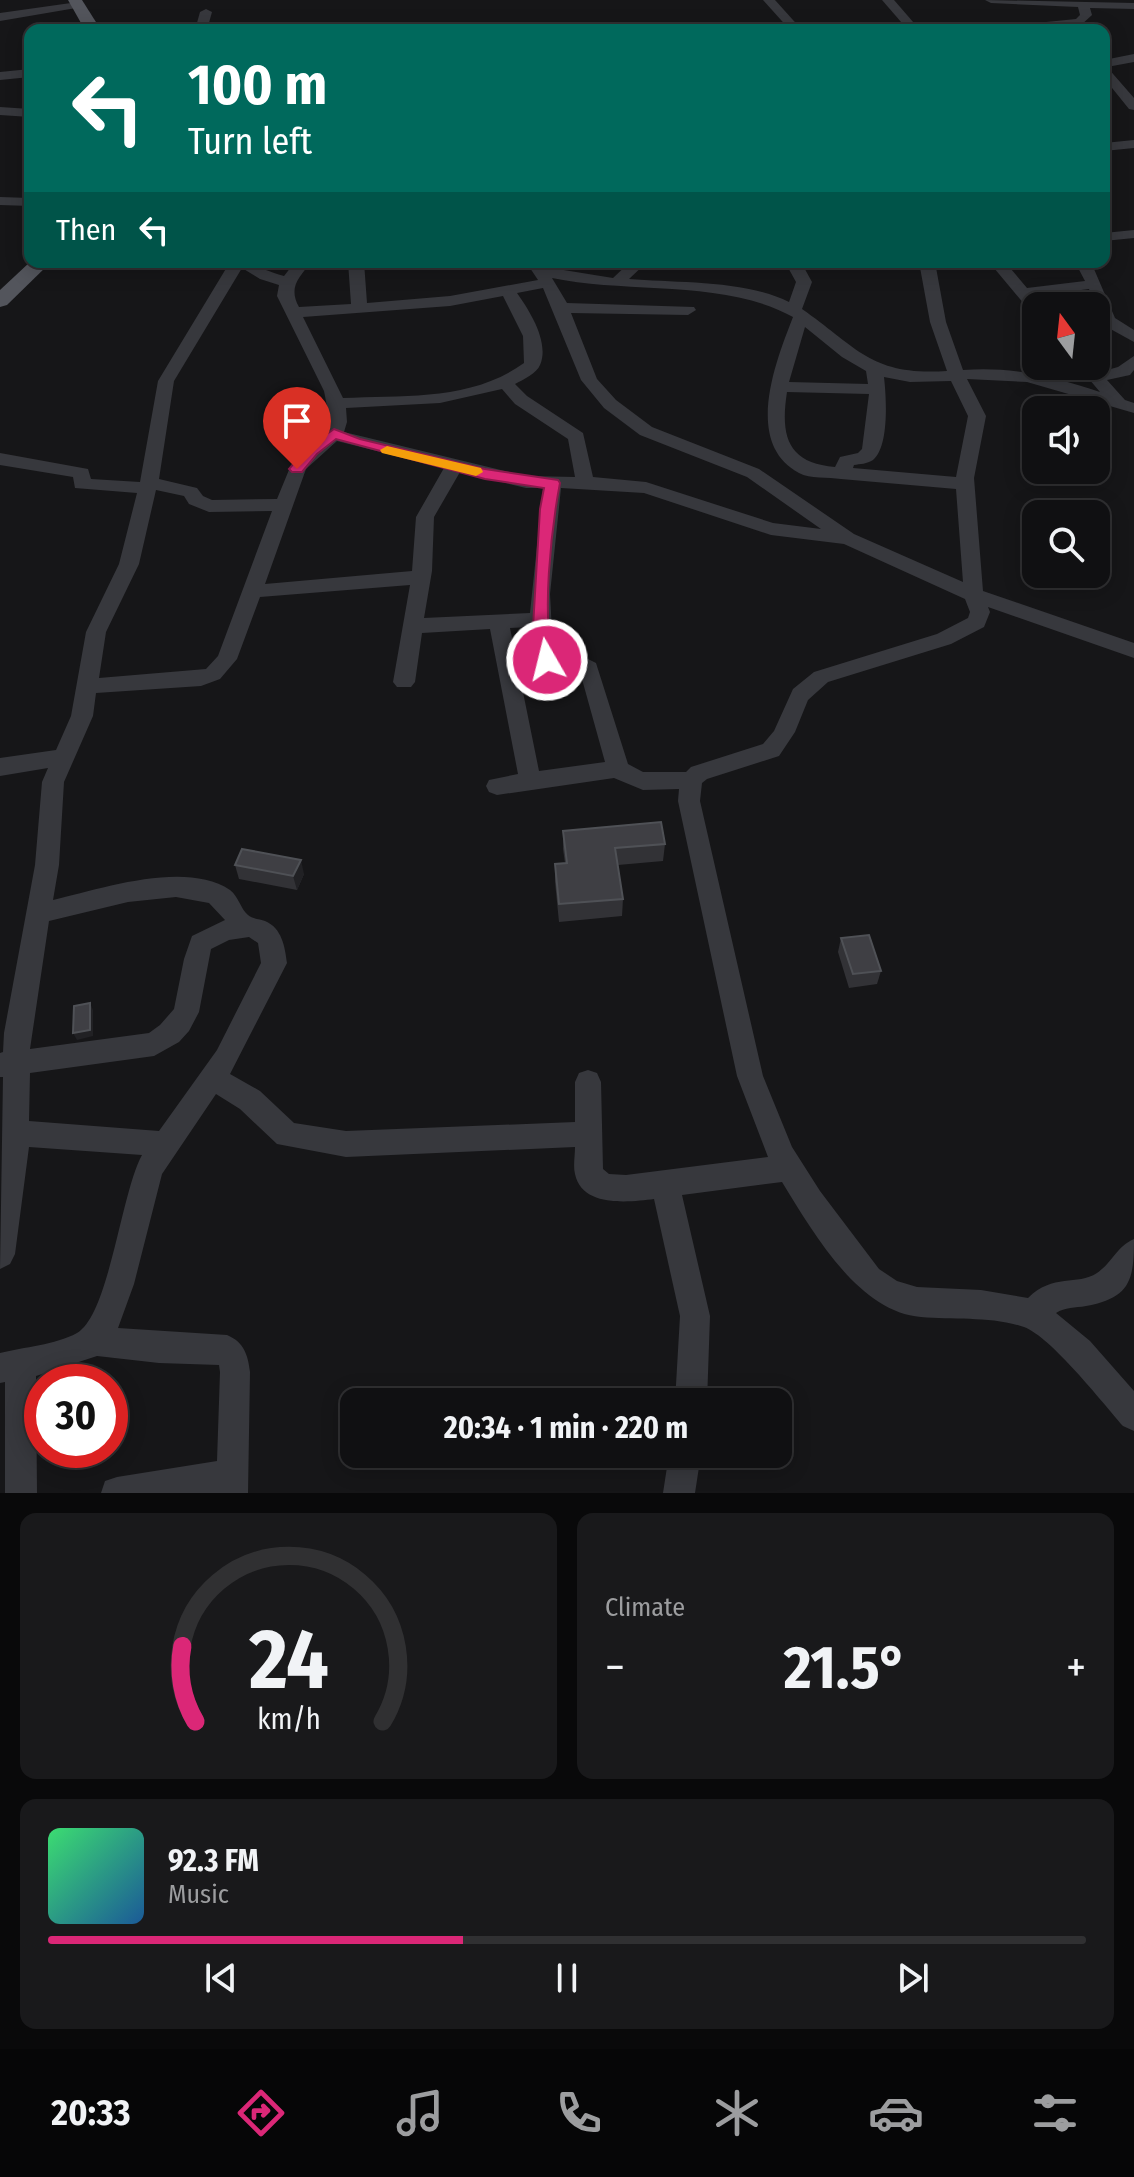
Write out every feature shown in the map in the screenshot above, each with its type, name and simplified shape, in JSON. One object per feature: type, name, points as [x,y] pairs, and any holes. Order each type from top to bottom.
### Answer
[{"type":"main road","points":[[77,2],[90,24]]},
{"type":"main road","points":[[0,301],[35,268]]},
{"type":"street","points":[[769,0],[791,24]]},
{"type":"street","points":[[888,0],[909,24]]},
{"type":"street","points":[[991,0],[1134,6]]},
{"type":"street","points":[[0,17],[77,2]]},
{"type":"street","points":[[1064,24],[1080,22],[1086,15],[1083,5]]},
{"type":"street","points":[[203,24],[206,12]]},
{"type":"street","points":[[1110,65],[1134,58]]},
{"type":"street","points":[[0,76],[24,74]]},
{"type":"street","points":[[1110,75],[1134,106]]},
{"type":"street","points":[[0,111],[24,113]]},
{"type":"street","points":[[1110,146],[1134,144]]},
{"type":"street","points":[[0,201],[24,202]]},
{"type":"street","points":[[1110,236],[1134,234]]},
{"type":"street","points":[[0,1254],[15,1133],[8,1064],[17,1033],[47,865],[53,782],[82,716],[89,686],[93,643],[129,564],[148,485],[166,381],[234,268]]},
{"type":"street","points":[[253,268],[265,276],[287,282]]},
{"type":"street","points":[[89,686],[201,678],[213,674],[227,659],[302,460],[334,434],[337,403],[285,296],[287,282],[298,268]]},
{"type":"street","points":[[356,268],[359,308]]},
{"type":"street","points":[[615,284],[632,268]]},
{"type":"street","points":[[796,268],[804,282],[779,387],[778,430],[797,467],[965,484]]},
{"type":"street","points":[[553,483],[547,509],[540,644],[547,660],[582,663],[589,668],[618,769],[628,779],[637,781],[691,780],[699,773],[771,750],[784,734],[797,695],[814,681],[964,631],[977,622],[980,612],[974,595],[965,484],[977,416],[956,374],[938,322],[928,268]]},
{"type":"street","points":[[1002,268],[1022,292]]},
{"type":"street","points":[[1086,268],[1096,292]]},
{"type":"street","points":[[293,312],[450,301],[507,290],[539,272],[580,280],[773,300],[874,369],[901,375],[1022,375],[1127,406]]},
{"type":"street","points":[[539,272],[561,308],[584,370],[610,404],[662,440],[753,473],[847,538],[974,595],[1134,651]]},
{"type":"street","points":[[1031,292],[1095,284]]},
{"type":"street","points":[[337,403],[460,395],[506,383],[525,372],[534,359],[522,313],[507,290]]},
{"type":"street","points":[[561,308],[688,310]]},
{"type":"street","points":[[1110,326],[1134,337]]},
{"type":"street","points":[[1110,371],[1124,371],[1134,361]]},
{"type":"street","points":[[842,473],[846,461],[864,458],[871,451],[879,389],[874,369]]},
{"type":"street","points":[[1099,380],[1127,406],[1134,420]]},
{"type":"street","points":[[506,383],[519,402],[544,412],[577,437],[585,483]]},
{"type":"street","points":[[779,387],[879,389]]},
{"type":"street","points":[[334,434],[355,442],[526,482],[646,488],[771,529],[847,538]]},
{"type":"street","points":[[0,459],[82,473],[81,484],[148,485],[190,492],[196,500],[209,506],[283,505]]},
{"type":"street","points":[[404,682],[421,577],[425,517],[455,466]]},
{"type":"street","points":[[252,591],[421,577]]},
{"type":"street","points":[[412,626],[541,619]]},
{"type":"street","points":[[499,621],[507,679],[518,716],[530,781]]},
{"type":"street","points":[[0,767],[64,757]]},
{"type":"street","points":[[497,786],[618,769]]},
{"type":"street","points":[[691,780],[689,801],[750,1076],[789,1168],[869,1279],[889,1294],[917,1302],[981,1305],[1033,1314],[1079,1352],[1134,1415]]},
{"type":"street","points":[[37,914],[153,889],[181,888],[217,895],[228,904],[240,924]]},
{"type":"street","points":[[8,1064],[154,1044],[174,1033],[188,1004],[201,943],[240,924],[258,929],[268,937],[274,949],[274,963],[237,1038],[213,1078],[165,1144],[142,1185],[114,1297],[103,1328],[94,1340],[81,1347],[10,1365],[10,1452],[21,1493]]},
{"type":"street","points":[[213,1078],[250,1100],[287,1135],[346,1144],[588,1134]]},
{"type":"street","points":[[588,1082],[589,1174],[596,1183],[606,1188],[626,1189],[789,1168]]},
{"type":"street","points":[[15,1133],[165,1144]]},
{"type":"street","points":[[665,1183],[695,1316],[692,1388]]},
{"type":"street","points":[[1033,1314],[1047,1298],[1100,1288],[1114,1279],[1122,1264],[1134,1254]]},
{"type":"street","points":[[94,1340],[159,1348],[227,1350],[233,1359],[235,1372],[232,1484],[117,1493]]},
{"type":"street","points":[[679,1493],[683,1468]]},
{"type":"building","points":[[661,822],[665,844],[615,848],[623,899],[559,904],[555,864],[567,863],[563,831]]},
{"type":"building","points":[[242,849],[301,860],[293,876],[235,865]]},
{"type":"building","points":[[869,935],[881,971],[853,974],[841,938]]},
{"type":"building","points":[[90,1003],[90,1030],[73,1033],[74,1006]]},
{"type":"slow traffic","points":[[387,450],[476,472]]},
{"type":"route","points":[[297,469],[302,460],[334,434],[485,474],[526,482],[553,483],[547,509],[540,644],[547,660]]}]
